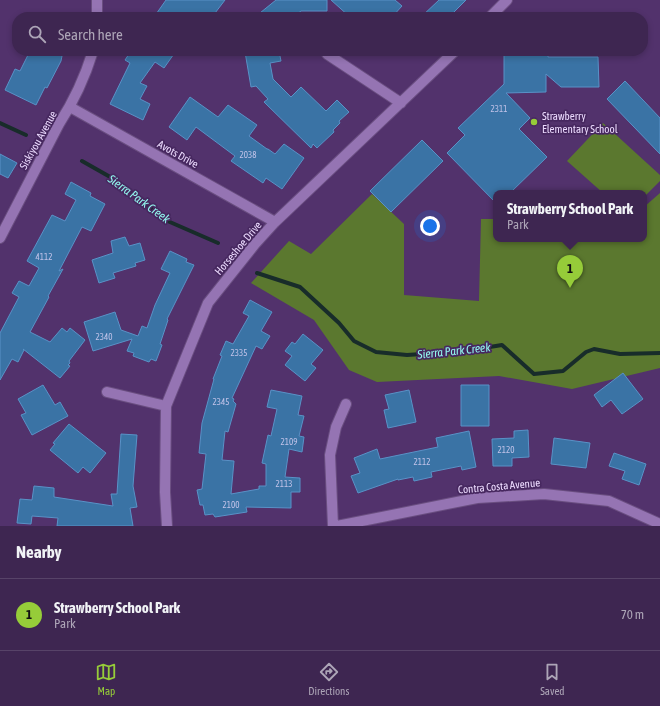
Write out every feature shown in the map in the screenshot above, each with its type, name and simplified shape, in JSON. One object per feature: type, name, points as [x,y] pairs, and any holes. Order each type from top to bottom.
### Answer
[{"type":"street","points":[[97,0],[97,12]]},
{"type":"street","points":[[495,12],[507,0]]},
{"type":"street","name":"Siskiyou Avenue","points":[[0,238],[58,124],[70,108],[87,73],[92,56]]},
{"type":"street","points":[[330,56],[401,103]]},
{"type":"street","name":"Horseshoe Drive","points":[[167,526],[165,492],[166,406],[208,303],[255,244],[275,222],[450,56]]},
{"type":"street","name":"Avots Drive","points":[[70,108],[275,222]]},
{"type":"street","points":[[107,392],[166,406]]},
{"type":"street","points":[[333,526],[330,455],[336,427],[346,404]]},
{"type":"street","name":"Contra Costa Avenue","points":[[337,526],[477,498],[544,494],[609,501],[660,524]]},
{"type":"green space","points":[[603,123],[660,175],[660,181],[647,194],[647,190],[600,190],[567,161]]},
{"type":"green space","points":[[660,193],[660,368],[572,389],[499,376],[377,382],[349,370],[314,320],[251,283],[289,241],[311,254],[372,194],[404,224],[404,295],[479,301],[481,219],[493,219],[493,242],[647,242],[647,204]]},
{"type":"building","points":[[166,0],[225,0],[216,12],[158,12]]},
{"type":"building","points":[[276,0],[327,0],[327,11],[261,12]]},
{"type":"building","points":[[331,0],[395,0],[402,6],[397,12],[344,12]]},
{"type":"building","points":[[439,0],[466,0],[454,12],[426,12]]},
{"type":"building","points":[[28,56],[62,56],[61,61],[47,88],[45,87],[36,105],[5,90],[15,69],[20,71]]},
{"type":"building","points":[[128,56],[172,56],[164,68],[155,62],[140,83],[147,86],[140,99],[150,104],[143,120],[110,104],[130,63],[125,60]]},
{"type":"building","points":[[246,56],[280,56],[281,61],[270,63],[273,79],[291,97],[301,87],[326,111],[337,100],[349,112],[339,121],[340,123],[333,130],[334,132],[317,148],[313,144],[311,148],[264,102],[268,99],[256,86],[251,87]]},
{"type":"building","points":[[504,56],[598,57],[599,87],[561,87],[546,74],[546,92],[506,93],[530,118],[519,129],[547,157],[513,190],[493,190],[493,200],[447,153],[465,135],[458,128],[504,84]]},
{"type":"building","points":[[625,81],[660,118],[660,154],[607,99]]},
{"type":"building","points":[[190,97],[218,117],[228,105],[257,125],[249,136],[267,149],[275,154],[284,144],[304,158],[282,189],[266,178],[263,183],[231,161],[235,156],[196,127],[187,140],[169,127]]},
{"type":"building","points":[[422,140],[443,161],[391,212],[370,191]]},
{"type":"building","points":[[0,154],[17,163],[8,178],[0,174]]},
{"type":"building","points":[[71,182],[91,193],[90,196],[105,204],[91,231],[82,227],[59,271],[63,269],[30,332],[50,342],[62,328],[67,332],[70,328],[85,340],[69,361],[70,363],[68,365],[70,366],[60,378],[23,349],[24,350],[18,362],[12,359],[0,380],[0,333],[19,297],[12,293],[19,281],[29,286],[39,268],[27,261],[52,215],[65,221],[76,200],[65,194]]},
{"type":"building","points":[[125,237],[129,246],[140,243],[145,260],[135,263],[136,266],[113,273],[115,278],[99,283],[92,260],[113,253],[111,241]]},
{"type":"building","points":[[170,251],[187,259],[186,262],[194,265],[167,319],[168,320],[160,344],[162,345],[156,361],[151,359],[149,362],[133,356],[134,353],[127,351],[132,339],[93,351],[84,322],[115,312],[121,330],[138,336],[142,326],[147,328],[155,305],[170,273],[161,269]]},
{"type":"building","points":[[250,300],[272,312],[261,331],[270,336],[262,349],[256,346],[232,398],[236,404],[228,432],[225,431],[222,460],[234,461],[231,494],[259,489],[259,486],[266,486],[266,464],[262,463],[268,435],[271,436],[277,409],[267,407],[271,390],[302,396],[298,415],[304,416],[299,436],[304,437],[302,452],[289,449],[285,477],[300,478],[300,492],[291,492],[291,508],[246,507],[247,512],[215,517],[213,514],[205,515],[203,505],[200,505],[197,490],[202,489],[206,454],[199,453],[202,423],[213,379],[222,356],[220,355],[226,341],[233,344],[249,316],[243,313]]},
{"type":"building","points":[[303,334],[323,350],[311,364],[316,368],[305,381],[285,365],[292,356],[285,351],[292,342],[295,344]]},
{"type":"building","points":[[623,373],[643,399],[622,414],[611,400],[602,407],[594,395]]},
{"type":"building","points":[[43,385],[55,405],[60,402],[68,416],[32,435],[21,415],[26,413],[18,399]]},
{"type":"building","points":[[461,385],[489,385],[489,426],[461,426]]},
{"type":"building","points":[[409,390],[416,422],[388,428],[384,410],[389,409],[385,395]]},
{"type":"building","points":[[69,424],[106,453],[90,473],[83,467],[78,473],[50,450],[55,444],[53,443]]},
{"type":"building","points":[[528,430],[529,457],[512,458],[512,466],[493,466],[492,439],[514,438],[514,431]]},
{"type":"building","points":[[469,431],[476,467],[462,470],[461,466],[431,472],[432,477],[414,481],[413,477],[398,479],[358,493],[351,476],[360,473],[354,458],[377,449],[380,459],[438,447],[436,438]]},
{"type":"building","points":[[121,434],[137,435],[133,486],[137,507],[130,508],[133,526],[57,526],[58,518],[32,516],[31,524],[17,523],[20,499],[32,500],[34,486],[54,488],[54,497],[113,506],[111,494],[117,494]]},
{"type":"building","points":[[554,438],[590,443],[586,468],[551,464]]},
{"type":"building","points":[[614,453],[646,464],[639,485],[622,479],[625,471],[609,466]]},
{"type":"waterway","name":"Sierra Park Creek","points":[[0,123],[26,135]]},
{"type":"waterway","name":"Sierra Park Creek","points":[[82,161],[112,178],[143,201],[163,219],[218,243]]},
{"type":"waterway","name":"Sierra Park Creek","points":[[257,273],[300,287],[339,323],[354,341],[376,352],[407,355],[465,351],[502,345],[534,374],[563,371],[586,352],[594,349],[620,354],[660,353]]},
{"type":"place","name":"Strawberry Elementary School","points":[[534,122]]},
{"type":"place","name":"Strawberry School Park","points":[[570,288]]}]
